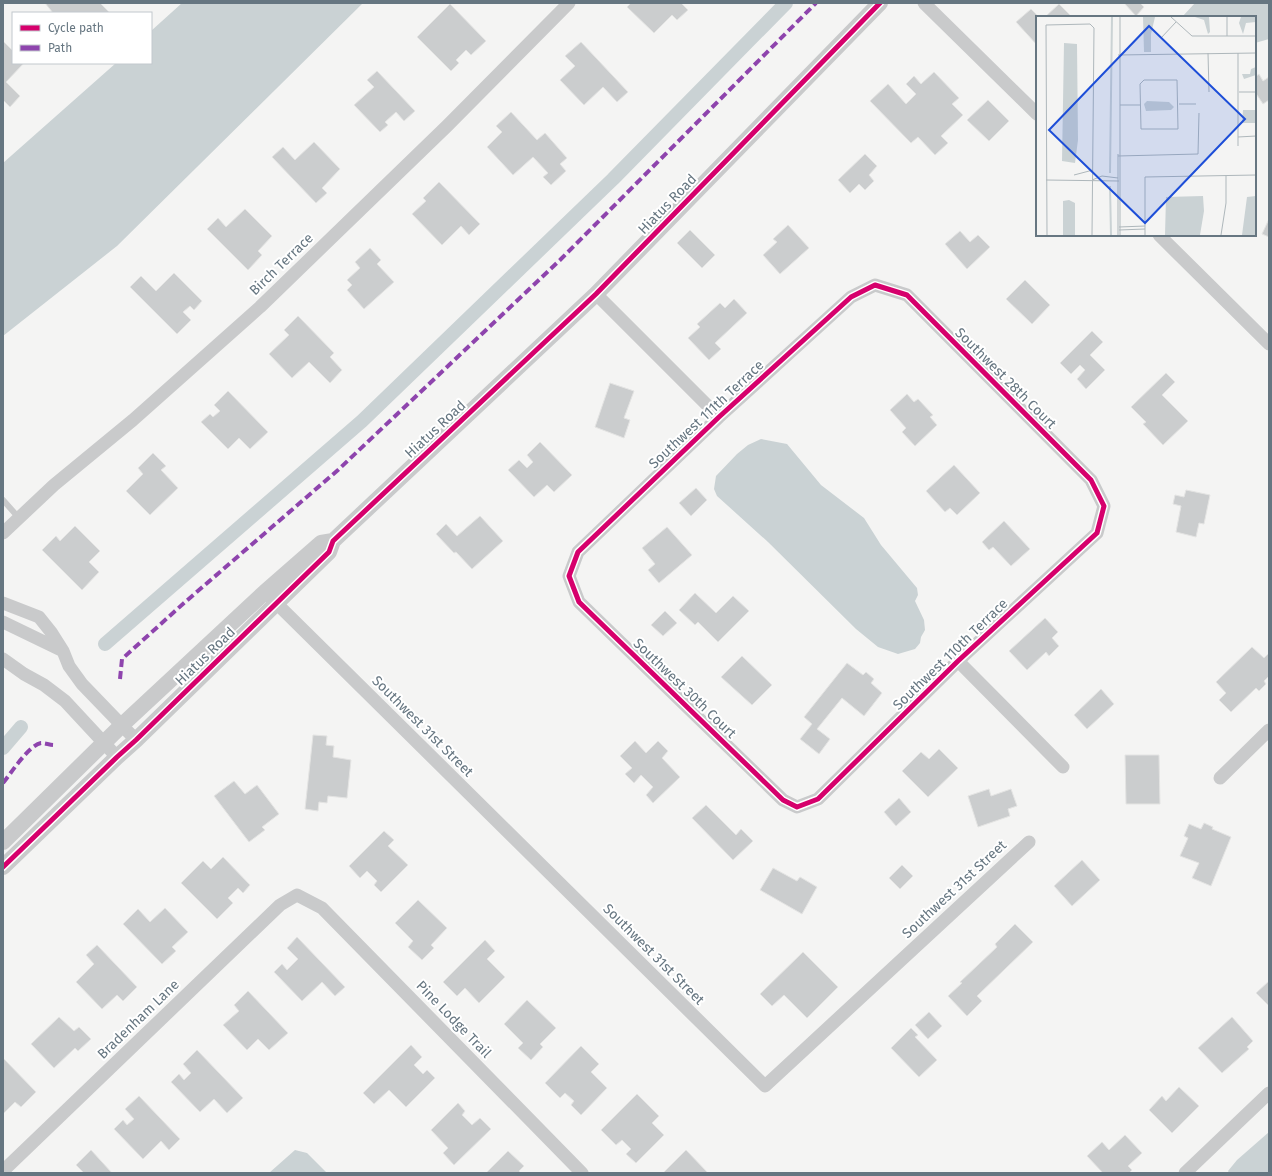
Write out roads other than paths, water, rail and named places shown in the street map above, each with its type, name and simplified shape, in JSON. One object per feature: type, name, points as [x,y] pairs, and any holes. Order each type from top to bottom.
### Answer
[{"type":"street","name":"Birch Terrace","points":[[3,533],[54,485],[138,415],[260,307],[447,126],[569,3]]},
{"type":"street","name":"Hiatus Road","points":[[3,867],[136,740],[271,598],[321,543],[333,541],[596,294],[880,3]]},
{"type":"street","points":[[924,3],[1036,113]]},
{"type":"street","points":[[1160,236],[1269,344]]},
{"type":"street","name":"Southwest 111th Terrace","points":[[569,576],[578,552],[719,417],[851,297],[875,285]]},
{"type":"street","name":"Southwest 28th Court","points":[[875,285],[907,295],[1091,480],[1104,506]]},
{"type":"street","points":[[596,294],[719,417]]},
{"type":"street","name":"Southwest 110th Terrace","points":[[796,807],[818,798],[958,661],[1097,533],[1104,506]]},
{"type":"street","name":"Southwest 30th Court","points":[[569,576],[579,602],[783,800],[796,807]]},
{"type":"street","name":"Hiatus Road","points":[[3,842],[122,725],[271,598]]},
{"type":"street","name":"Southwest 31st Street","points":[[271,598],[765,1086],[1029,842]]},
{"type":"street","points":[[3,603],[39,617],[51,632],[63,651],[69,666],[82,684],[136,740]]},
{"type":"street","points":[[4,623],[63,651]]},
{"type":"street","points":[[3,659],[65,701],[117,757]]},
{"type":"street","points":[[958,661],[1063,767]]},
{"type":"street","points":[[1220,778],[1269,730]]},
{"type":"street","name":"Bradenham Lane","points":[[3,1171],[280,905],[297,895]]},
{"type":"street","name":"Pine Lodge Trail","points":[[297,895],[322,908],[582,1173]]},
{"type":"street","points":[[1185,1173],[1269,1093]]},
{"type":"lane","points":[[3,500],[19,518]]},
{"type":"waterway","points":[[105,644],[362,421],[613,179],[786,3]]},
{"type":"waterway","points":[[3,748],[21,727]]}]
